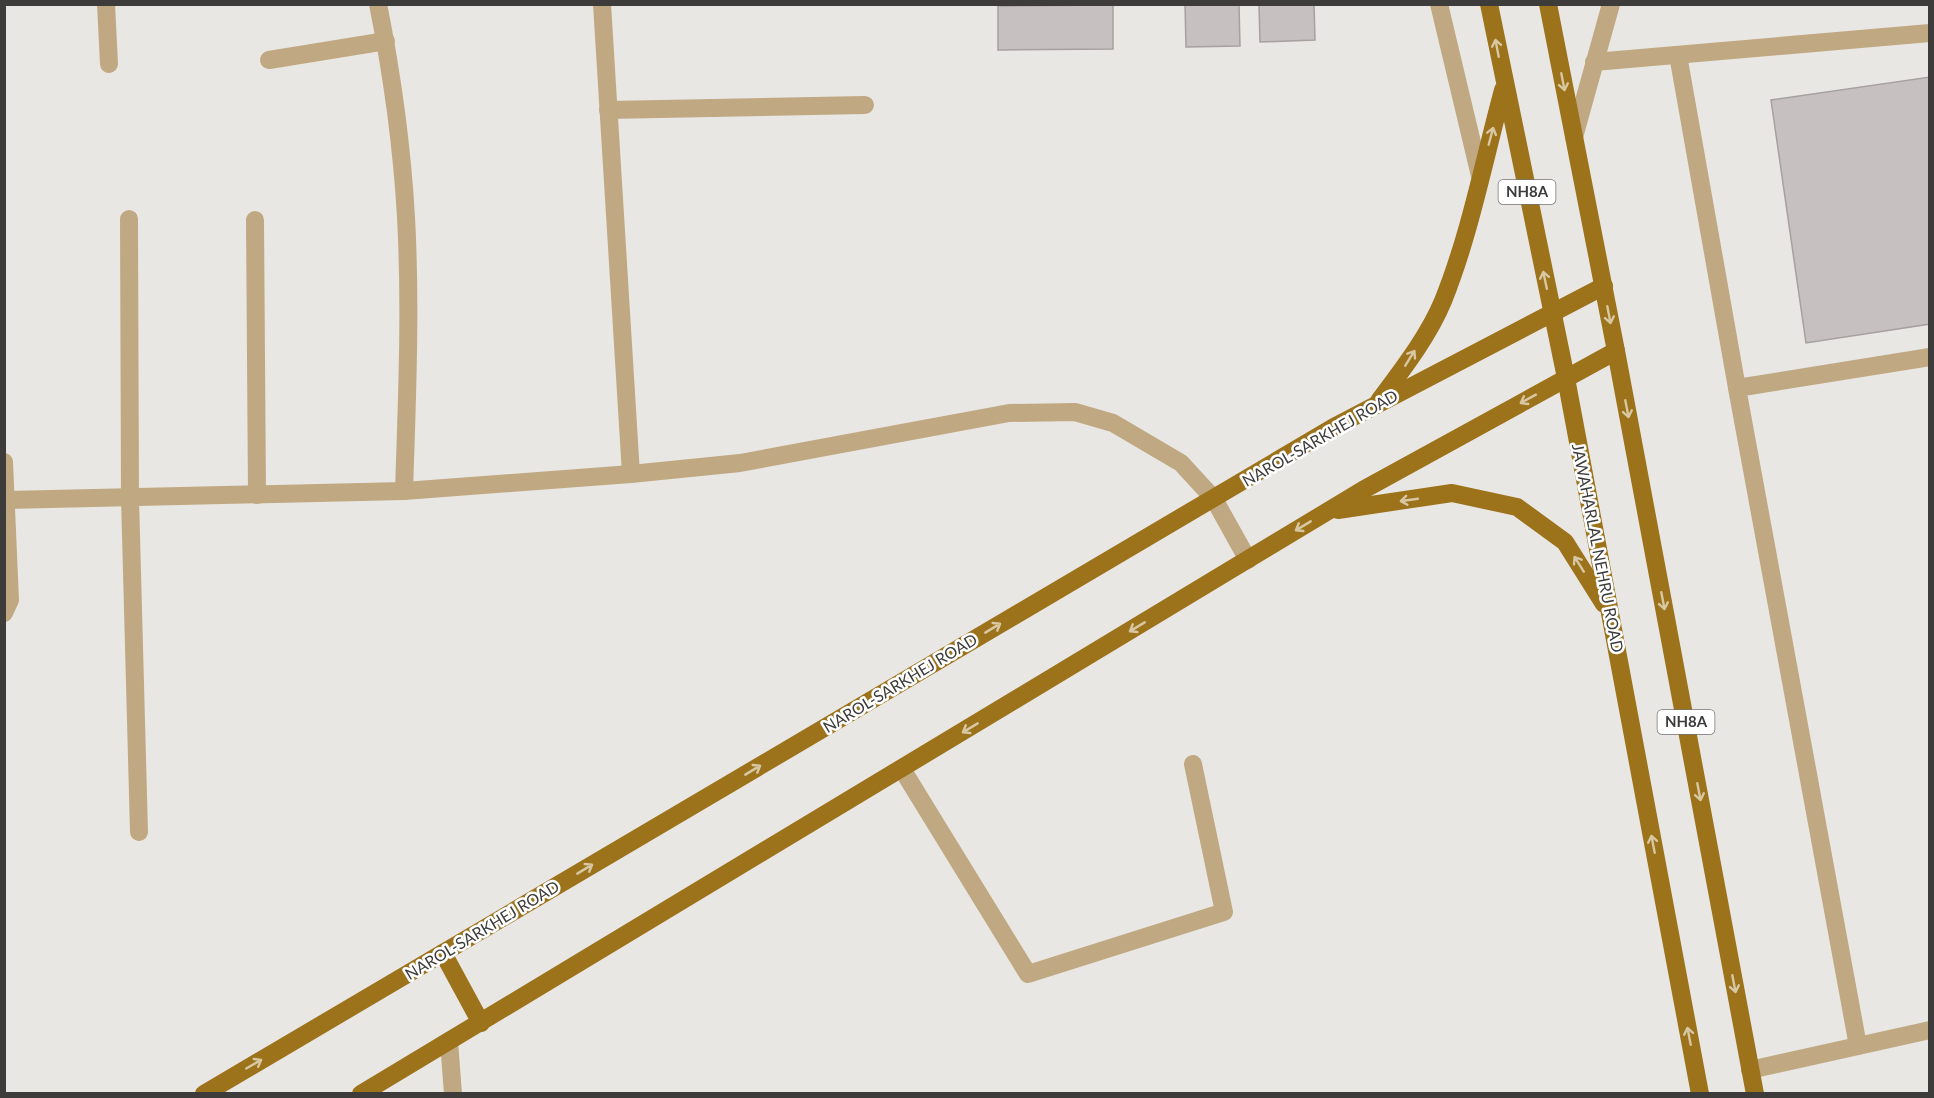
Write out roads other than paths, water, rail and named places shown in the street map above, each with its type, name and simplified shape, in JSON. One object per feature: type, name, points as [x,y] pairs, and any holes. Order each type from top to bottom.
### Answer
[{"type":"main road","name":"JAWAHARLAL NEHRU ROAD","points":[[1489,4],[1566,378],[1700,1094]]},
{"type":"main road","name":"NH8A","points":[[1548,4],[1617,351],[1755,1094]]},
{"type":"main road","points":[[1376,405],[1409,360],[1442,303],[1480,176],[1504,85]]},
{"type":"main road","name":"NAROL-SARKHEJ ROAD","points":[[204,1094],[1376,405],[1604,286]]},
{"type":"main road","points":[[361,1094],[1328,511],[1617,351]]},
{"type":"main road","points":[[1328,511],[1452,494],[1516,507],[1565,543],[1610,613]]},
{"type":"main road","points":[[443,953],[481,1023]]},
{"type":"street","points":[[106,4],[109,64]]},
{"type":"street","points":[[378,4],[386,41],[406,217],[407,380],[404,491]]},
{"type":"street","points":[[602,4],[631,474]]},
{"type":"street","points":[[1439,4],[1480,176]]},
{"type":"street","points":[[1574,137],[1611,4]]},
{"type":"street","points":[[1594,62],[1929,33]]},
{"type":"street","points":[[269,60],[386,41]]},
{"type":"street","points":[[1678,55],[1858,1046]]},
{"type":"street","points":[[608,110],[865,105]]},
{"type":"street","points":[[129,219],[130,498],[140,832]]},
{"type":"street","points":[[255,220],[256,495]]},
{"type":"street","points":[[1737,388],[1929,357]]},
{"type":"street","points":[[7,500],[404,491],[631,474],[740,463],[1009,413],[1075,412],[1113,423],[1180,463],[1214,499],[1248,560]]},
{"type":"street","points":[[4,462],[10,600],[4,613]]},
{"type":"street","points":[[902,769],[1028,974],[1224,912],[1193,764]]},
{"type":"street","points":[[1750,1070],[1929,1030]]},
{"type":"street","points":[[449,1041],[453,1094]]}]
